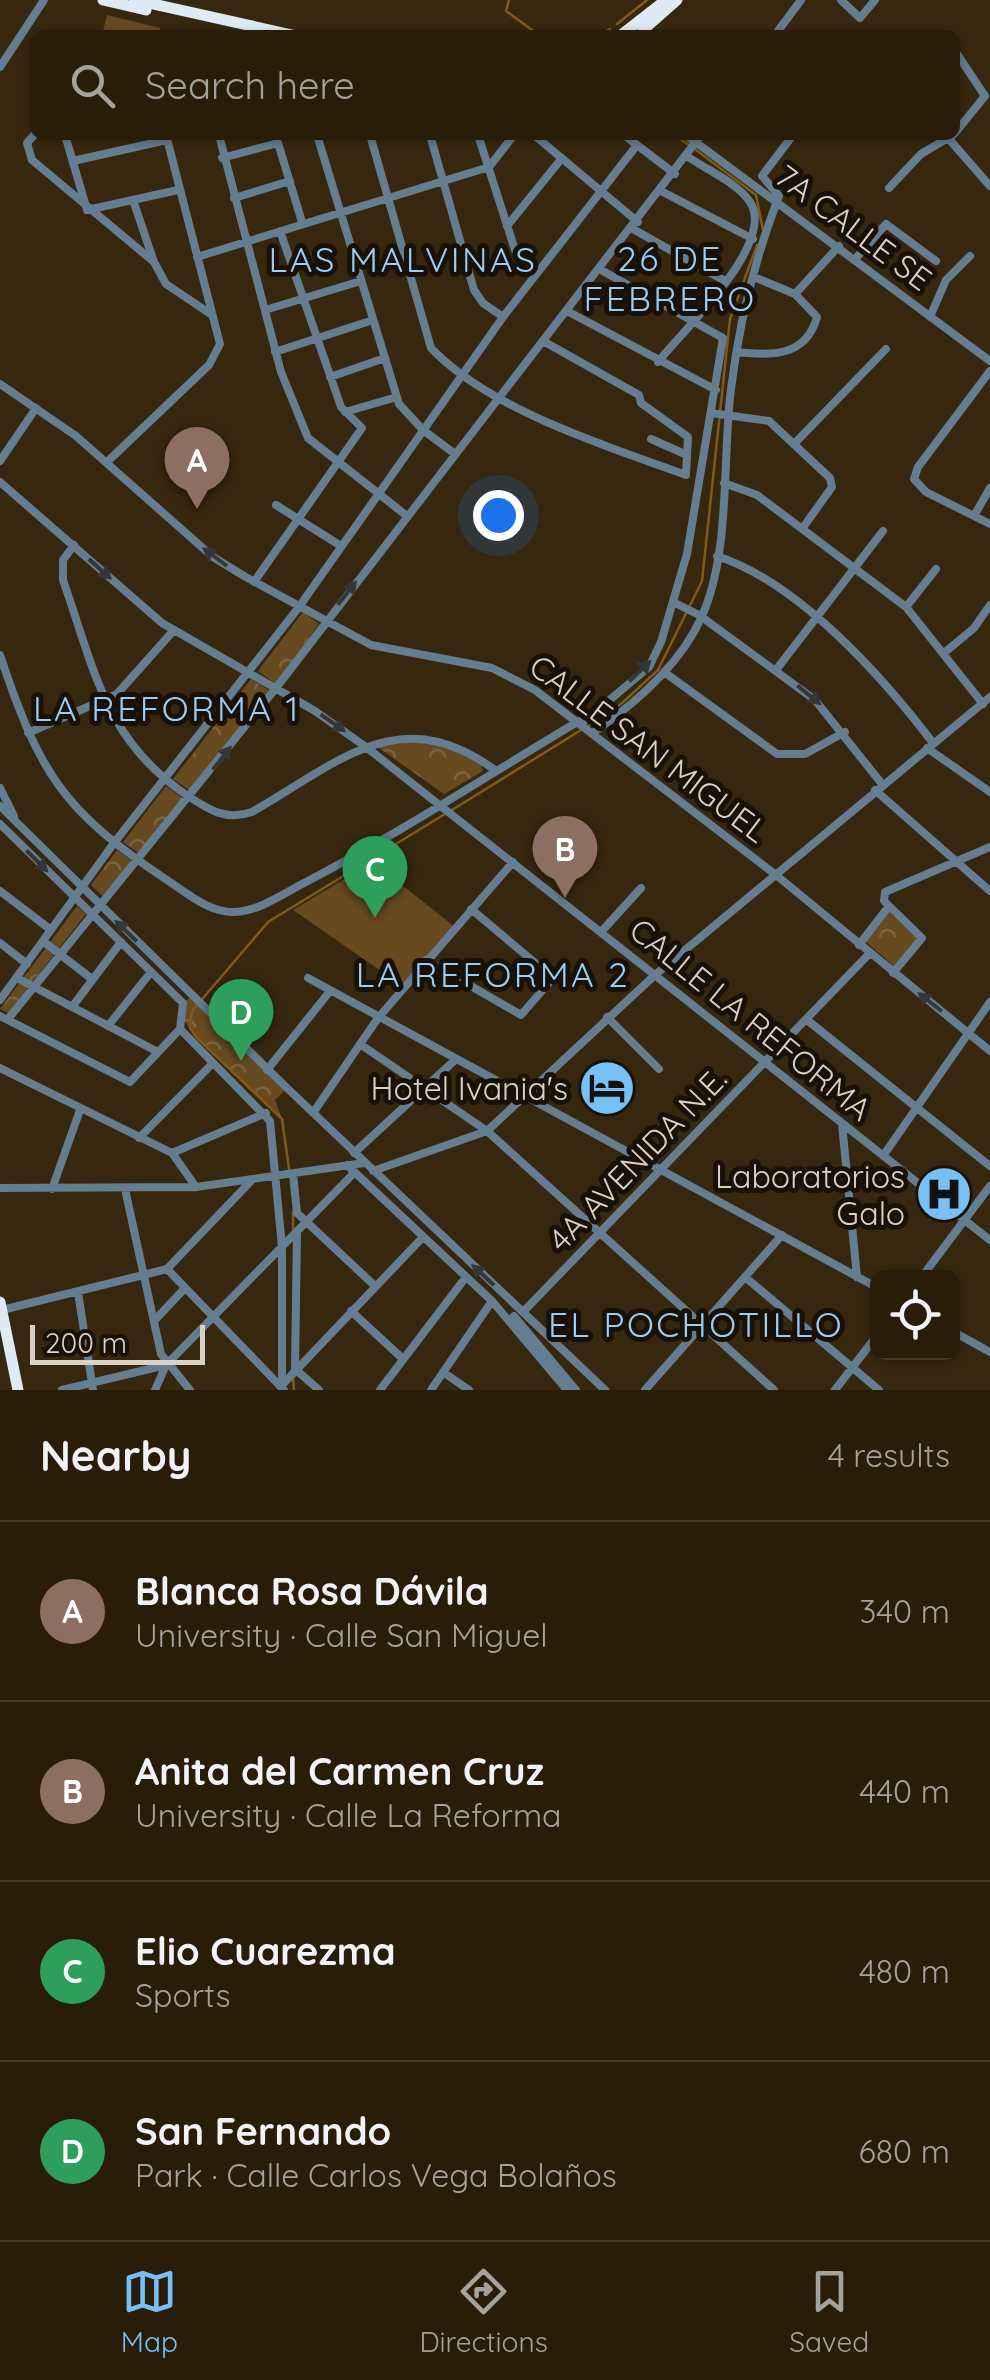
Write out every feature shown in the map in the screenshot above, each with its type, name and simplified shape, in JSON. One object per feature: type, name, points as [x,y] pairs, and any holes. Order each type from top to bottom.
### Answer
[{"type":"highway","points":[[103,0],[226,28]]},
{"type":"highway","points":[[136,0],[226,28]]},
{"type":"highway","points":[[627,30],[666,0]]},
{"type":"highway","points":[[642,30],[677,0]]},
{"type":"highway","points":[[1,1306],[15,1390]]},
{"type":"highway","points":[[0,1334],[15,1390]]},
{"type":"street","points":[[0,68],[44,0]]},
{"type":"street","points":[[779,30],[801,0]]},
{"type":"street","points":[[841,0],[861,18],[875,0]]},
{"type":"street","points":[[960,58],[985,96],[960,127]]},
{"type":"street","points":[[30,140],[27,143],[32,160],[87,210],[154,262]]},
{"type":"street","points":[[66,140],[87,210]]},
{"type":"street","points":[[72,161],[159,140]]},
{"type":"street","points":[[107,462],[216,356],[220,344],[167,140]]},
{"type":"street","points":[[220,140],[276,352],[308,438],[407,516]]},
{"type":"street","points":[[318,140],[397,397],[422,430],[455,454]]},
{"type":"street","points":[[372,140],[431,348],[499,395],[578,436],[698,478]]},
{"type":"street","points":[[432,140],[474,290],[483,304],[503,317]]},
{"type":"street","points":[[480,140],[516,250]]},
{"type":"street","points":[[197,257],[443,178],[489,167],[510,140]]},
{"type":"street","points":[[540,140],[603,192],[635,225],[725,281]]},
{"type":"street","points":[[630,140],[675,174]]},
{"type":"street","points":[[0,656],[28,733],[64,796],[114,843],[205,905],[241,911],[358,855],[495,770],[582,723],[649,666],[675,602],[688,554],[698,478],[720,413],[779,194],[762,176],[789,140]]},
{"type":"street","points":[[890,188],[921,154],[946,140]]},
{"type":"street","points":[[956,140],[990,186]]},
{"type":"street","points":[[222,158],[278,143],[302,222]]},
{"type":"street","points":[[0,1000],[114,843],[299,607],[503,317],[637,145]]},
{"type":"street","points":[[183,1004],[180,1029],[130,1082],[4,1018],[190,798],[694,146],[749,199],[757,228],[747,256],[658,362]]},
{"type":"street","name":"7A CALLE SE","points":[[694,146],[777,200],[990,361]]},
{"type":"street","points":[[507,226],[562,158]]},
{"type":"street","points":[[234,198],[290,181]]},
{"type":"street","points":[[87,210],[178,190]]},
{"type":"street","points":[[662,191],[753,239]]},
{"type":"street","points":[[133,200],[154,262],[166,284],[214,316]]},
{"type":"street","points":[[856,258],[886,224],[936,262]]},
{"type":"street","points":[[254,582],[362,428],[345,412],[330,377],[280,231]]},
{"type":"street","points":[[796,294],[839,246]]},
{"type":"street","points":[[930,317],[946,280],[970,256]]},
{"type":"street","points":[[593,731],[634,702],[664,672],[701,616],[718,556],[724,483],[716,390],[723,338],[601,270]]},
{"type":"street","points":[[737,352],[771,356],[802,342],[817,316],[796,294],[754,276]]},
{"type":"street","points":[[265,310],[361,281]]},
{"type":"street","points":[[567,311],[716,390]]},
{"type":"street","points":[[276,352],[373,320]]},
{"type":"street","points":[[543,341],[639,396],[642,404],[688,437],[686,475]]},
{"type":"street","points":[[794,444],[886,348]]},
{"type":"street","points":[[330,377],[385,358]]},
{"type":"street","points":[[990,371],[918,467],[914,480],[926,492],[990,524]]},
{"type":"street","name":"CALLE SAN MIGUEL","points":[[0,384],[107,462],[213,557],[254,582],[324,622],[388,651],[504,671],[582,723],[776,875],[990,1051]]},
{"type":"street","points":[[345,412],[397,397]]},
{"type":"street","points":[[0,461],[36,408]]},
{"type":"street","points":[[720,413],[769,421],[830,478],[832,486],[802,529]]},
{"type":"street","points":[[651,439],[687,455]]},
{"type":"street","name":"CALLE LA REFORMA","points":[[0,482],[174,630],[250,672],[366,747],[990,1240]]},
{"type":"street","points":[[373,1171],[487,1132],[655,975],[986,701],[906,607],[757,495],[724,483]]},
{"type":"street","points":[[974,516],[990,488]]},
{"type":"street","points":[[276,505],[341,546]]},
{"type":"street","points":[[776,670],[882,531]]},
{"type":"street","points":[[74,545],[62,560],[63,580],[106,700],[132,750],[164,781],[213,812],[242,815],[366,747],[397,736],[462,750],[495,770]]},
{"type":"street","points":[[718,556],[746,566],[867,662],[930,745],[990,792]]},
{"type":"street","points":[[906,607],[936,569]]},
{"type":"street","points":[[675,602],[701,616],[815,700],[845,732],[878,787],[990,891]]},
{"type":"street","points":[[944,652],[974,628],[990,605]]},
{"type":"street","points":[[28,733],[106,700],[127,686],[174,630]]},
{"type":"street","points":[[664,672],[777,754],[805,754],[845,732]]},
{"type":"street","points":[[0,788],[18,824]]},
{"type":"street","points":[[0,806],[517,1315],[605,1390]]},
{"type":"street","points":[[0,824],[183,1004]]},
{"type":"street","points":[[894,973],[922,938],[889,906],[882,896],[885,892],[990,847]]},
{"type":"street","points":[[313,1114],[378,1018],[512,862]]},
{"type":"street","points":[[601,932],[642,888]]},
{"type":"street","points":[[0,890],[52,930]]},
{"type":"street","points":[[859,945],[889,906]]},
{"type":"street","points":[[426,960],[521,1015],[553,978],[471,909]]},
{"type":"street","points":[[44,942],[92,979]]},
{"type":"street","points":[[72,1007],[121,942]]},
{"type":"street","points":[[0,943],[27,964]]},
{"type":"street","name":"4A AVENIDA N.E.","points":[[517,1315],[602,1234],[660,1168],[869,954]]},
{"type":"street","points":[[108,1026],[150,972]]},
{"type":"street","points":[[16,978],[158,1052]]},
{"type":"street","points":[[308,978],[870,1284]]},
{"type":"street","points":[[268,1070],[330,991]]},
{"type":"street","points":[[183,1004],[197,1000]]},
{"type":"street","points":[[883,1156],[990,1002]]},
{"type":"street","points":[[607,1018],[659,1069]]},
{"type":"street","points":[[807,1020],[990,1166]]},
{"type":"street","points":[[180,1029],[266,1113],[297,1213],[375,1286]]},
{"type":"street","points":[[360,1044],[487,1132],[774,1390]]},
{"type":"street","points":[[354,1153],[427,1090],[455,1060]]},
{"type":"street","points":[[140,1138],[213,1063]]},
{"type":"street","points":[[0,1068],[172,1153],[196,1188]]},
{"type":"street","points":[[52,1189],[80,1110]]},
{"type":"street","points":[[172,1153],[266,1113]]},
{"type":"street","points":[[842,1124],[857,1277]]},
{"type":"street","points":[[0,1188],[196,1188],[364,1163]]},
{"type":"street","points":[[347,1165],[492,1301],[517,1315],[576,1390]]},
{"type":"street","points":[[154,1390],[166,1365],[355,1172]]},
{"type":"street","points":[[284,1385],[282,1247],[286,1176]]},
{"type":"street","points":[[1,1306],[78,1292],[167,1268],[251,1181]]},
{"type":"street","points":[[927,1270],[990,1186]]},
{"type":"street","points":[[124,1189],[166,1365],[190,1390]]},
{"type":"street","points":[[296,1232],[295,1370],[318,1390]]},
{"type":"street","points":[[646,1390],[782,1236]]},
{"type":"street","points":[[284,1385],[424,1237]]},
{"type":"street","points":[[167,1268],[284,1385]]},
{"type":"street","points":[[380,1390],[466,1277]]},
{"type":"street","points":[[745,1277],[879,1390]]},
{"type":"street","points":[[154,1320],[186,1288]]},
{"type":"street","points":[[78,1292],[92,1387]]},
{"type":"street","points":[[430,1390],[492,1301]]},
{"type":"street","points":[[351,1311],[403,1359]]},
{"type":"street","points":[[517,1315],[567,1390]]},
{"type":"street","points":[[960,1335],[990,1352]]},
{"type":"street","points":[[835,1390],[870,1344]]},
{"type":"street","points":[[62,1390],[92,1387],[166,1365]]},
{"type":"street","points":[[443,1372],[470,1390]]},
{"type":"green space","points":[[107,15],[160,28],[159,30],[103,30]]},
{"type":"green space","points":[[303,612],[319,624],[276,684],[258,671]]},
{"type":"green space","points":[[251,679],[270,691],[192,792],[173,779]]},
{"type":"green space","points":[[396,738],[447,747],[481,764],[483,771],[444,794],[379,748]]},
{"type":"green space","points":[[166,786],[185,800],[140,854],[123,842]]},
{"type":"green space","points":[[117,850],[133,862],[104,897],[91,885]]},
{"type":"green space","points":[[373,862],[455,927],[404,987],[293,910]]},
{"type":"green space","points":[[77,906],[86,914],[8,1013],[0,1009]]},
{"type":"green space","points":[[889,912],[917,938],[894,966],[865,941]]},
{"type":"green space","points":[[192,996],[287,1088],[275,1100],[282,1119],[196,1037],[181,1016],[183,1003]]},
{"type":"waterway","points":[[509,0],[506,11],[532,30]]},
{"type":"waterway","points":[[617,24],[647,0]]},
{"type":"waterway","points":[[682,140],[689,145]]},
{"type":"waterway","points":[[696,150],[756,195],[763,230]]},
{"type":"waterway","points":[[588,726],[621,704],[658,670],[702,581],[730,319],[757,245]]},
{"type":"waterway","points":[[452,810],[581,730]]},
{"type":"waterway","points":[[289,1169],[282,1119],[196,1037],[190,1028],[192,1011],[268,922],[445,814]]},
{"type":"waterway","points":[[293,1212],[293,1229]]},
{"type":"waterway","points":[[293,1377],[294,1390]]},
{"type":"place","name":"Blanca Rosa Dávila","points":[[197,509]]},
{"type":"place","name":"Anita del Carmen Cruz","points":[[565,898]]},
{"type":"place","name":"Elio Cuarezma","points":[[375,918]]},
{"type":"place","name":"San Fernando","points":[[241,1061]]},
{"type":"place","name":"Hotel Ivania's","points":[[607,1088]]},
{"type":"place","name":"Laboratorios Galo","points":[[944,1194]]},
{"type":"district","name":"LAS MALVINAS","points":[[403,259]]},
{"type":"district","name":"26 DE FEBRERO","points":[[670,278]]},
{"type":"district","name":"LA REFORMA 1","points":[[167,708]]},
{"type":"district","name":"LA REFORMA 2","points":[[493,974]]},
{"type":"district","name":"EL POCHOTILLO","points":[[696,1324]]}]
